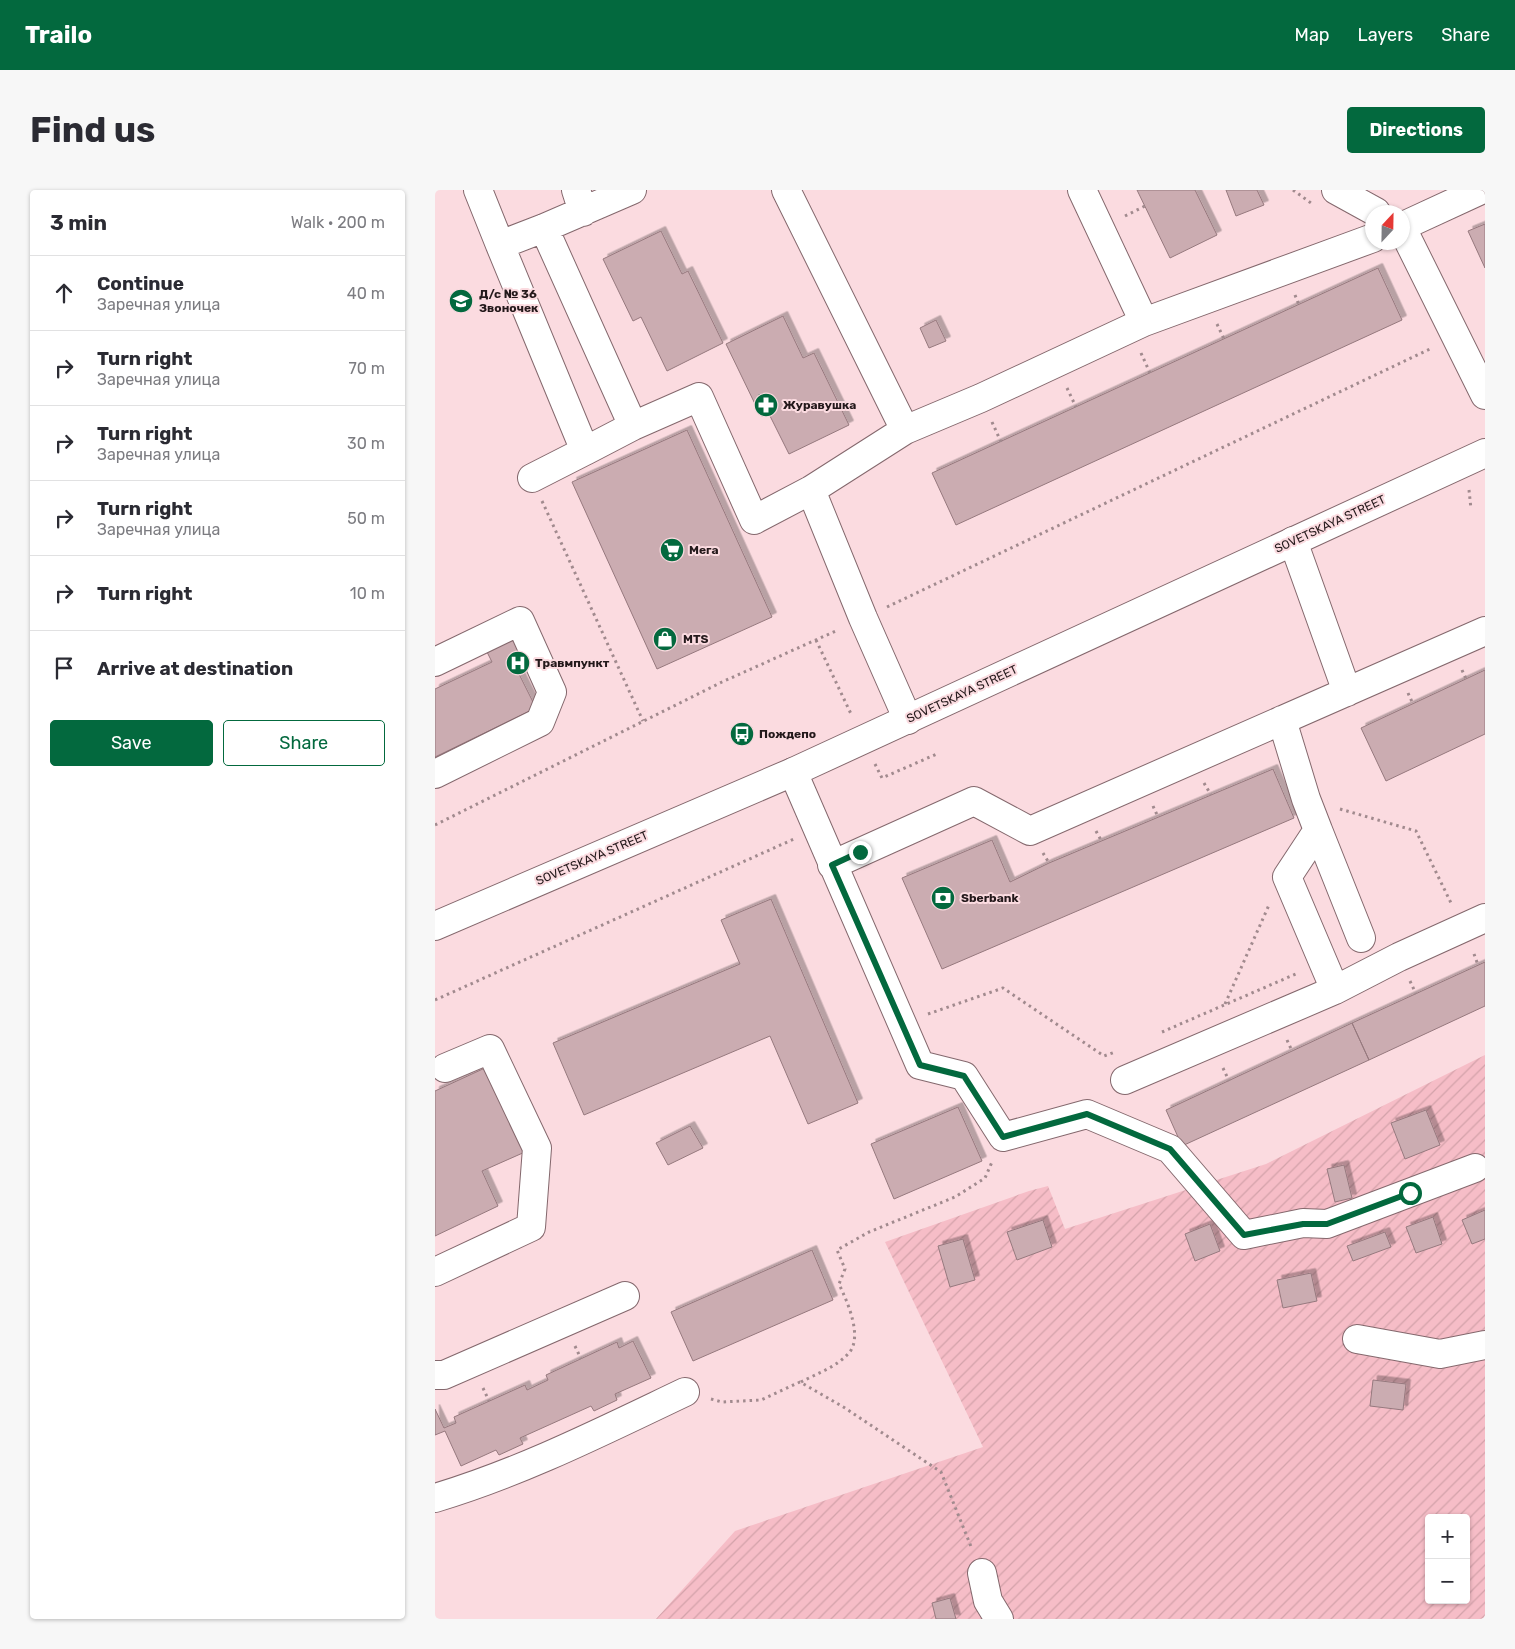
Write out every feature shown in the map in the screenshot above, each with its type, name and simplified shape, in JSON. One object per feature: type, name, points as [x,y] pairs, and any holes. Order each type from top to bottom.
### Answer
[{"type":"main road","points":[[478,190],[585,451]]},
{"type":"main road","points":[[500,245],[544,228],[579,201],[632,190]]},
{"type":"main road","points":[[786,190],[905,430]]},
{"type":"main road","points":[[1082,190],[1144,322]]},
{"type":"main road","points":[[1336,190],[1365,206]]},
{"type":"main road","points":[[1410,225],[1481,190]]},
{"type":"main road","points":[[544,228],[633,426]]},
{"type":"main road","points":[[532,478],[633,426],[699,397],[754,520],[811,490],[905,430],[989,394],[1144,322],[1365,241]]},
{"type":"main road","points":[[1410,243],[1485,395]]},
{"type":"main road","name":"SOVETSKAYA STREET","points":[[435,926],[793,772],[1475,457]]},
{"type":"main road","points":[[811,490],[907,720]]},
{"type":"main road","points":[[1293,541],[1347,692]]},
{"type":"main road","points":[[435,662],[520,621],[552,692],[540,722],[435,774]]},
{"type":"main road","points":[[832,865],[974,801],[1030,831],[1485,632]]},
{"type":"main road","points":[[1282,720],[1306,799],[1361,938]]},
{"type":"main road","points":[[793,772],[920,1065],[964,1076],[1003,1137],[1087,1114],[1170,1149],[1244,1235],[1303,1224],[1327,1224],[1475,1168]]},
{"type":"main road","points":[[1318,830],[1287,877],[1335,990]]},
{"type":"main road","points":[[1125,1080],[1335,990],[1399,957],[1485,918]]},
{"type":"main road","points":[[435,1272],[531,1227],[537,1148],[490,1049],[445,1068]]},
{"type":"main road","points":[[435,1375],[444,1376],[625,1296]]},
{"type":"main road","points":[[1357,1339],[1440,1354],[1485,1345]]},
{"type":"main road","points":[[435,1498],[462,1490],[572,1446],[685,1392]]},
{"type":"main road","points":[[982,1573],[988,1601],[999,1619]]},
{"type":"path","points":[[435,825],[722,682],[863,618],[1455,337]]},
{"type":"path","points":[[1471,509],[1475,457]]},
{"type":"path","points":[[532,478],[643,721]]},
{"type":"path","points":[[1306,799],[1416,831],[1453,907]]},
{"type":"path","points":[[435,1000],[817,828]]},
{"type":"path","points":[[1225,1004],[1279,882],[1287,877]]},
{"type":"path","points":[[1161,1032],[1323,962]]},
{"type":"path","points":[[925,1006],[928,1015],[1003,988],[1105,1056],[1121,1050]]},
{"type":"path","points":[[685,1392],[722,1402],[761,1400],[829,1367],[849,1354],[855,1339],[849,1305],[839,1284],[845,1269],[837,1250],[869,1232],[955,1197],[985,1178],[1003,1137]]},
{"type":"path","points":[[800,1382],[845,1408],[941,1472],[982,1573]]},
{"type":"shaded area","points":[[1485,1055],[1485,1619],[656,1619],[735,1531],[983,1447],[885,1242],[1048,1186],[1065,1229],[1266,1164]]},
{"type":"building","points":[[1137,190],[1195,190],[1217,235],[1170,258]]},
{"type":"building","points":[[1226,190],[1257,190],[1264,205],[1236,216]]},
{"type":"building","points":[[1485,224],[1485,268],[1468,231]]},
{"type":"building","points":[[661,231],[682,274],[688,271],[723,343],[667,371],[641,317],[633,321],[603,259]]},
{"type":"building","points":[[1378,268],[1402,320],[956,525],[932,473]]},
{"type":"building","points":[[783,316],[803,358],[814,353],[849,425],[789,454],[763,402],[756,406],[726,344]]},
{"type":"building","points":[[936,320],[946,341],[929,348],[920,328]]},
{"type":"building","name":"Мега","points":[[687,430],[772,617],[657,669],[572,482]]},
{"type":"building","points":[[516,630],[533,667],[519,674],[536,708],[435,757],[435,689],[492,662],[484,646]]},
{"type":"building","points":[[1485,670],[1485,734],[1386,781],[1361,728]]},
{"type":"building","points":[[1273,769],[1294,818],[942,969],[902,878],[992,840],[1010,882],[1049,863]]},
{"type":"building","points":[[771,899],[858,1103],[808,1124],[770,1036],[584,1115],[553,1043],[740,964],[721,920]]},
{"type":"building","points":[[1485,962],[1485,1006],[1369,1060],[1352,1023]]},
{"type":"building","points":[[1352,1023],[1369,1060],[1182,1146],[1166,1110]]},
{"type":"building","points":[[485,1068],[525,1152],[482,1171],[498,1206],[435,1236],[435,1091]]},
{"type":"building","points":[[958,1107],[982,1161],[894,1199],[871,1144]]},
{"type":"building","points":[[1426,1110],[1440,1145],[1405,1159],[1391,1123]]},
{"type":"building","points":[[690,1126],[703,1148],[668,1165],[656,1143]]},
{"type":"building","points":[[1344,1165],[1352,1198],[1335,1202],[1327,1169]]},
{"type":"building","points":[[1485,1210],[1485,1239],[1472,1244],[1462,1220]]},
{"type":"building","points":[[1433,1217],[1442,1244],[1416,1253],[1406,1227]]},
{"type":"building","points":[[1043,1220],[1052,1247],[1017,1260],[1007,1232]]},
{"type":"building","points":[[1210,1224],[1220,1251],[1195,1261],[1185,1234]]},
{"type":"building","points":[[1385,1232],[1391,1247],[1353,1261],[1347,1246]]},
{"type":"building","points":[[963,1239],[975,1280],[950,1287],[938,1246]]},
{"type":"building","points":[[812,1250],[833,1300],[693,1361],[671,1312]]},
{"type":"building","points":[[1311,1273],[1317,1301],[1283,1308],[1277,1280]]},
{"type":"building","points":[[633,1341],[651,1378],[615,1394],[617,1400],[594,1411],[591,1406],[520,1438],[523,1444],[499,1455],[496,1450],[461,1466],[445,1431],[435,1435],[435,1409],[444,1428],[456,1423],[454,1417],[525,1385],[527,1390],[548,1380],[546,1375],[617,1342],[619,1348]]},
{"type":"building","points":[[1373,1380],[1406,1384],[1403,1410],[1370,1406]]},
{"type":"building","points":[[950,1598],[956,1619],[936,1619],[932,1603]]},
{"type":"place","name":"Д/с № 36 Звоночек","points":[[461,301]]},
{"type":"place","name":"Журавушка","points":[[766,405]]},
{"type":"place","name":"Мега","points":[[672,550]]},
{"type":"place","name":"MTS","points":[[665,639]]},
{"type":"place","name":"Травмпункт","points":[[518,663]]},
{"type":"place","name":"Пождепо","points":[[742,734]]},
{"type":"place","name":"Sberbank","points":[[943,898]]},
{"type":"route","points":[[860,852],[832,865],[920,1065],[964,1076],[1003,1137],[1087,1114],[1170,1149],[1244,1235],[1303,1224],[1327,1224],[1410,1193]]}]
